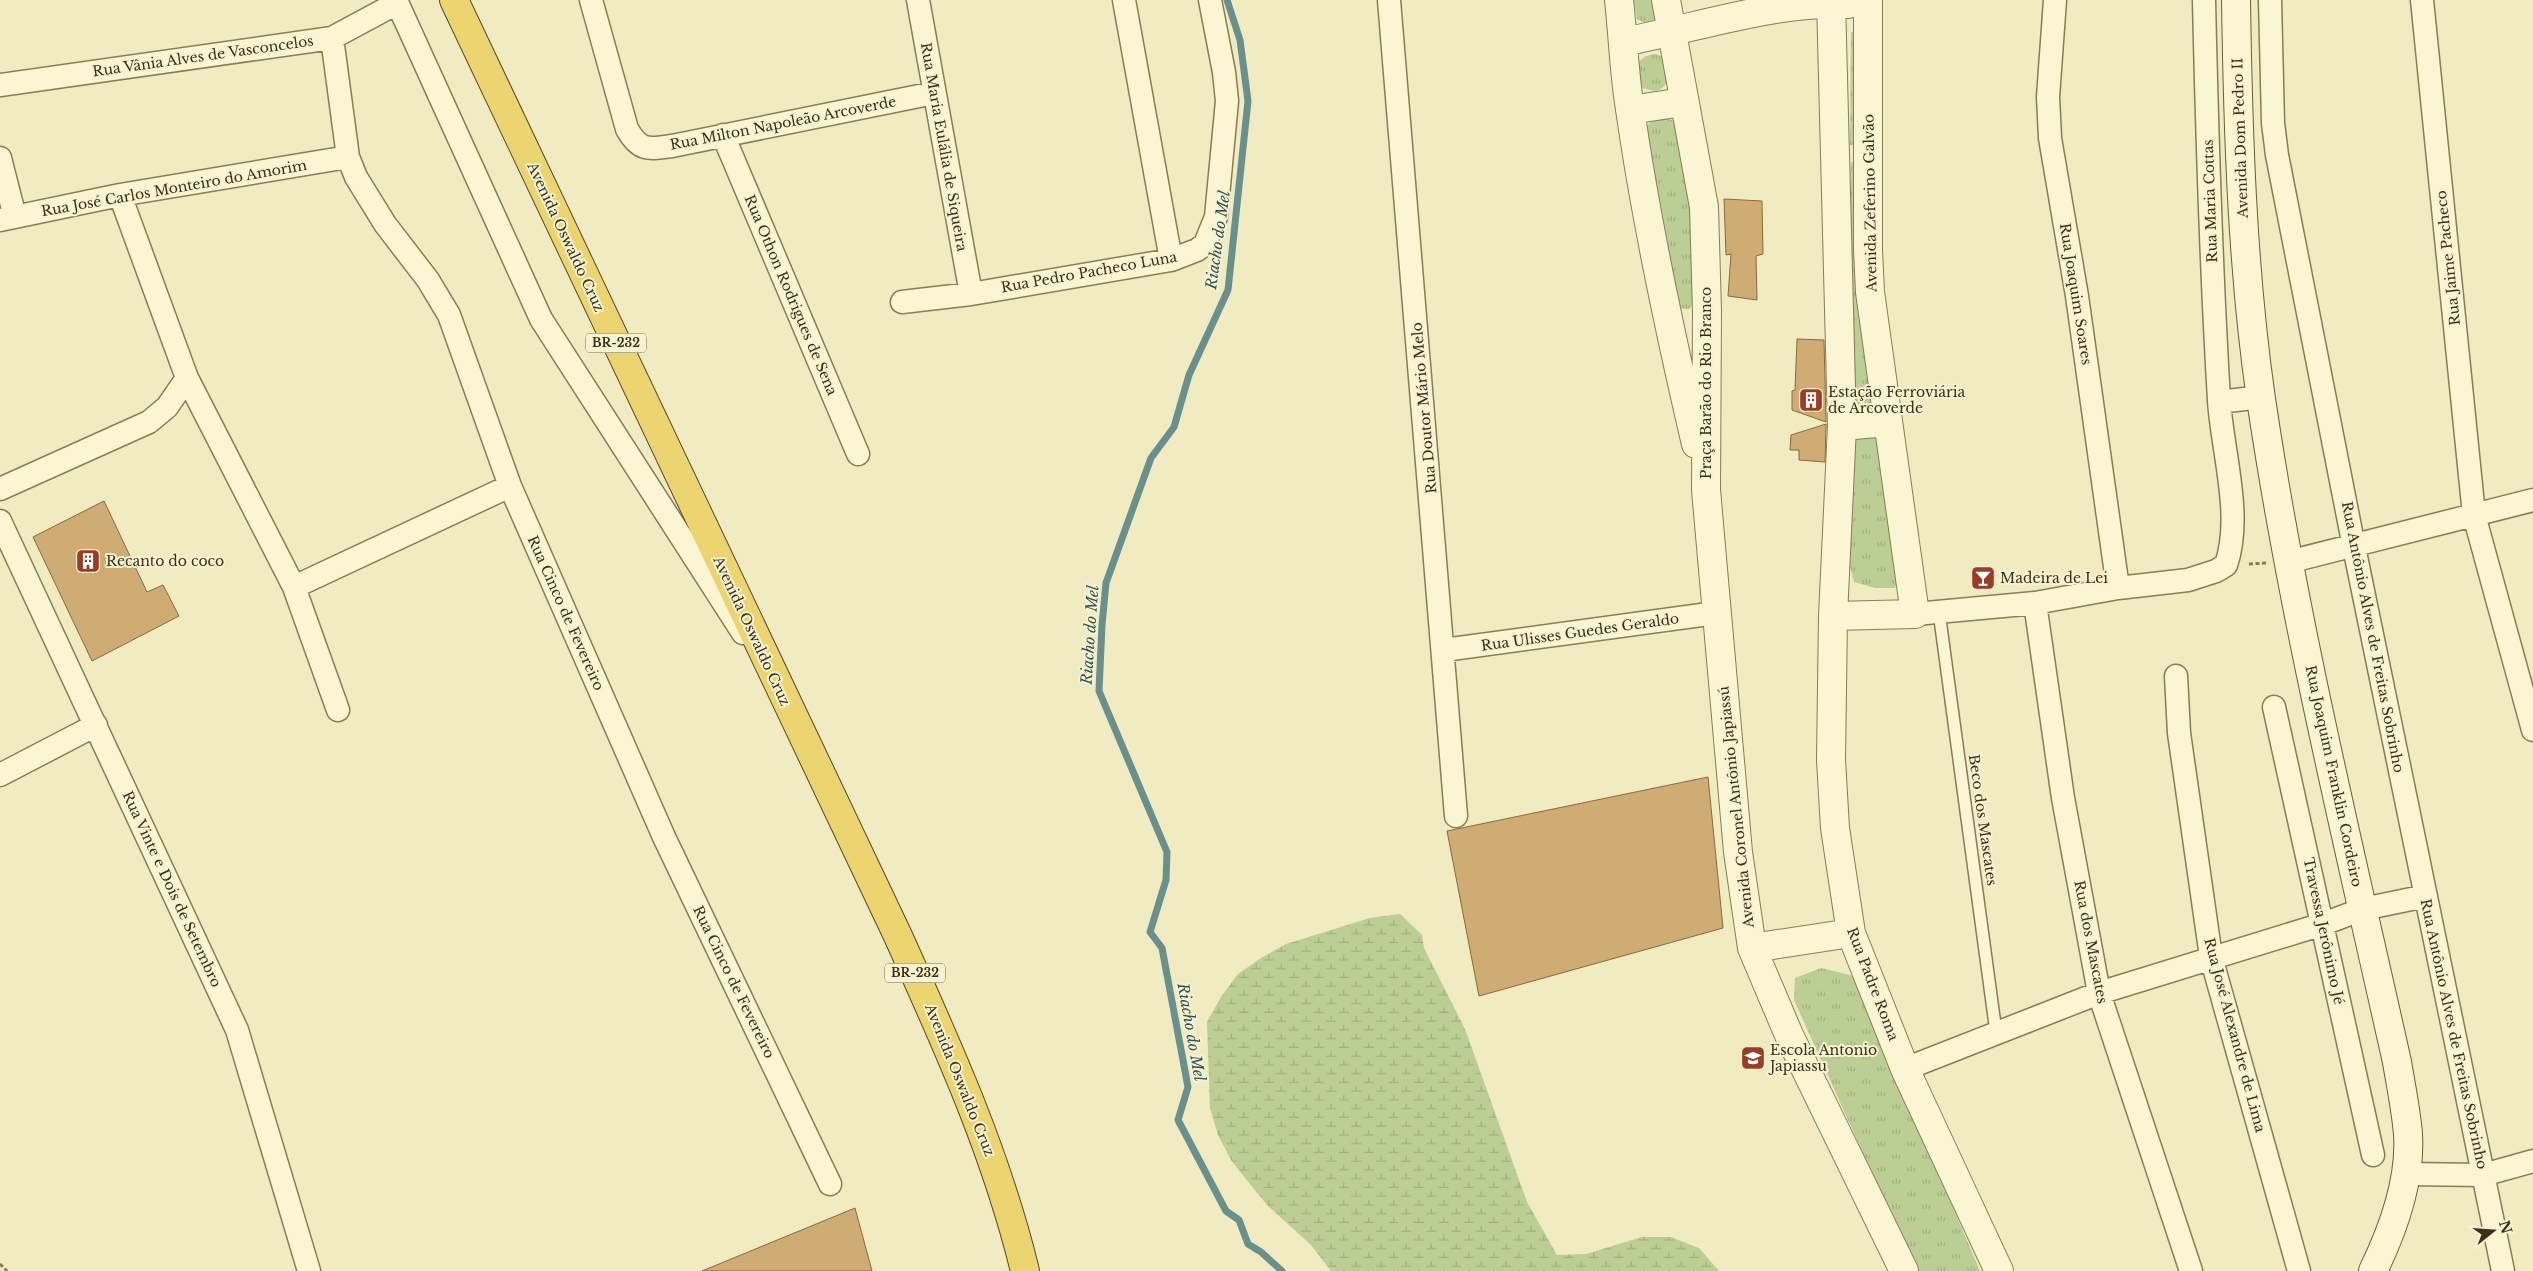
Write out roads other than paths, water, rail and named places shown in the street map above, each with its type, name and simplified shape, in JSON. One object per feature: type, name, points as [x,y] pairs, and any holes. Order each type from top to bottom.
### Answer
[{"type":"highway","name":"Avenida Oswaldo Cruz","points":[[454,0],[898,936],[958,1068],[993,1160],[1025,1271]]},
{"type":"street","name":"Rua Milton Napoleão Arcoverde","points":[[591,0],[621,110],[634,142],[644,148],[657,148],[723,136],[934,93]]},
{"type":"street","name":"Rua Maria Eulália de Siqueira","points":[[918,0],[971,294]]},
{"type":"street","points":[[1124,0],[1171,260]]},
{"type":"street","name":"Rua Pedro Pacheco Luna","points":[[902,302],[971,294],[1171,260],[1197,250],[1205,244],[1216,217],[1227,101],[1224,72],[1210,0]]},
{"type":"street","name":"Rua Doutor Mário Melo","points":[[1389,0],[1444,650],[1456,816]]},
{"type":"street","points":[[1618,0],[1623,42],[1672,33],[1749,7],[1831,2],[1868,2]]},
{"type":"street","name":"Praça Barão do Rio Branco","points":[[1666,0],[1683,102],[1698,169],[1704,207],[1707,312],[1706,490]]},
{"type":"street","name":"Rua Joaquim Soares","points":[[2055,0],[2048,97],[2050,138],[2077,296],[2118,588]]},
{"type":"street","name":"Rua Maria Cottas","points":[[2118,588],[2188,580],[2216,571],[2226,564],[2232,536],[2219,402],[2208,161],[2204,0]]},
{"type":"street","name":"Avenida Dom Pedro II","points":[[2236,0],[2238,131],[2248,276]]},
{"type":"street","name":"Rua Antônio Alves de Freitas Sobrinho","points":[[2270,0],[2273,123],[2277,155],[2354,547],[2502,1271]]},
{"type":"street","name":"Rua Jaime Pacheco","points":[[2422,0],[2474,515],[2533,730]]},
{"type":"street","points":[[396,2],[541,319],[778,686]]},
{"type":"street","name":"Rua Vânia Alves de Vasconcelos","points":[[0,85],[332,38],[396,2]]},
{"type":"street","points":[[1831,2],[1842,426],[1833,616],[1927,613],[2036,603],[2118,588]]},
{"type":"street","name":"Avenida Zeferino Galvão","points":[[1868,2],[1868,250],[1870,292],[1888,422],[1927,613]]},
{"type":"street","name":"Rua Cinco de Fevereiro","points":[[332,38],[348,157],[356,177],[385,224],[428,280],[449,315],[510,486],[664,837],[830,1184]]},
{"type":"street","name":"Praça Barão do Rio Branco","points":[[1623,42],[1630,110],[1665,315],[1706,490]]},
{"type":"street","points":[[1630,110],[1683,102]]},
{"type":"street","name":"Rua Othon Rodrigues de Sena","points":[[723,136],[858,454]]},
{"type":"street","name":"Rua José Carlos Monteiro do Amorim","points":[[8,218],[120,195],[348,157]]},
{"type":"street","points":[[0,158],[8,218]]},
{"type":"street","points":[[120,195],[187,378],[294,587],[338,710]]},
{"type":"street","name":"Rua Joaquim Franklin Cordeiro","points":[[2248,276],[2261,397],[2288,562],[2404,1100],[2408,1136],[2405,1174],[2395,1218],[2373,1271]]},
{"type":"street","points":[[1665,315],[1678,322],[1687,324],[1707,312]]},
{"type":"street","points":[[0,489],[149,422],[167,406],[187,378]]},
{"type":"street","points":[[2219,402],[2261,397]]},
{"type":"street","points":[[1842,426],[1888,422]]},
{"type":"street","points":[[294,587],[510,486]]},
{"type":"street","name":"Avenida Coronel Antônio Japiassú","points":[[1706,490],[1738,852],[1752,948],[1789,1035],[1904,1271]]},
{"type":"street","points":[[2288,562],[2354,547],[2533,500]]},
{"type":"street","name":"Rua Vinte e Dois de Setembro","points":[[0,521],[237,1030],[309,1271]]},
{"type":"street","name":"Rua dos Mascates","points":[[2036,603],[2063,798],[2099,994],[2191,1271]]},
{"type":"street","name":"Rua Ulisses Guedes Geraldo","points":[[1444,650],[1716,613]]},
{"type":"street","name":"Rua Padre Roma","points":[[1833,616],[1831,760],[1835,828],[1851,933],[1905,1068],[1999,1271]]},
{"type":"street","name":"Rua José Alexandre de Lima","points":[[2176,676],[2179,733],[2211,957],[2299,1271]]},
{"type":"street","name":"Travessa Jerônimo Jé","points":[[2274,707],[2373,1155]]},
{"type":"street","points":[[0,775],[96,725]]},
{"type":"street","points":[[1905,1068],[2099,994],[2211,957],[2323,924],[2363,909],[2426,896]]},
{"type":"street","points":[[1752,948],[1851,933]]},
{"type":"street","points":[[2405,1174],[2483,1175],[2533,1161]]},
{"type":"lane","name":"Beco dos Mascates","points":[[1927,613],[1996,1032]]},
{"type":"waterway","name":"Riacho do Mel","points":[[1227,0],[1240,40],[1248,101],[1228,290],[1189,375],[1174,427],[1151,458],[1106,583],[1099,691],[1167,852],[1166,880],[1150,932],[1162,948],[1188,1087],[1178,1120],[1226,1211],[1239,1220],[1248,1244],[1261,1252],[1282,1271]]},
{"type":"place","name":"Estação Ferroviária de Arcoverde","points":[[1811,400]]},
{"type":"place","name":"Recanto do coco","points":[[88,561]]},
{"type":"place","name":"Madeira de Lei","points":[[1983,578]]},
{"type":"place","name":"Escola Antonio Japiassu","points":[[1753,1058]]}]
